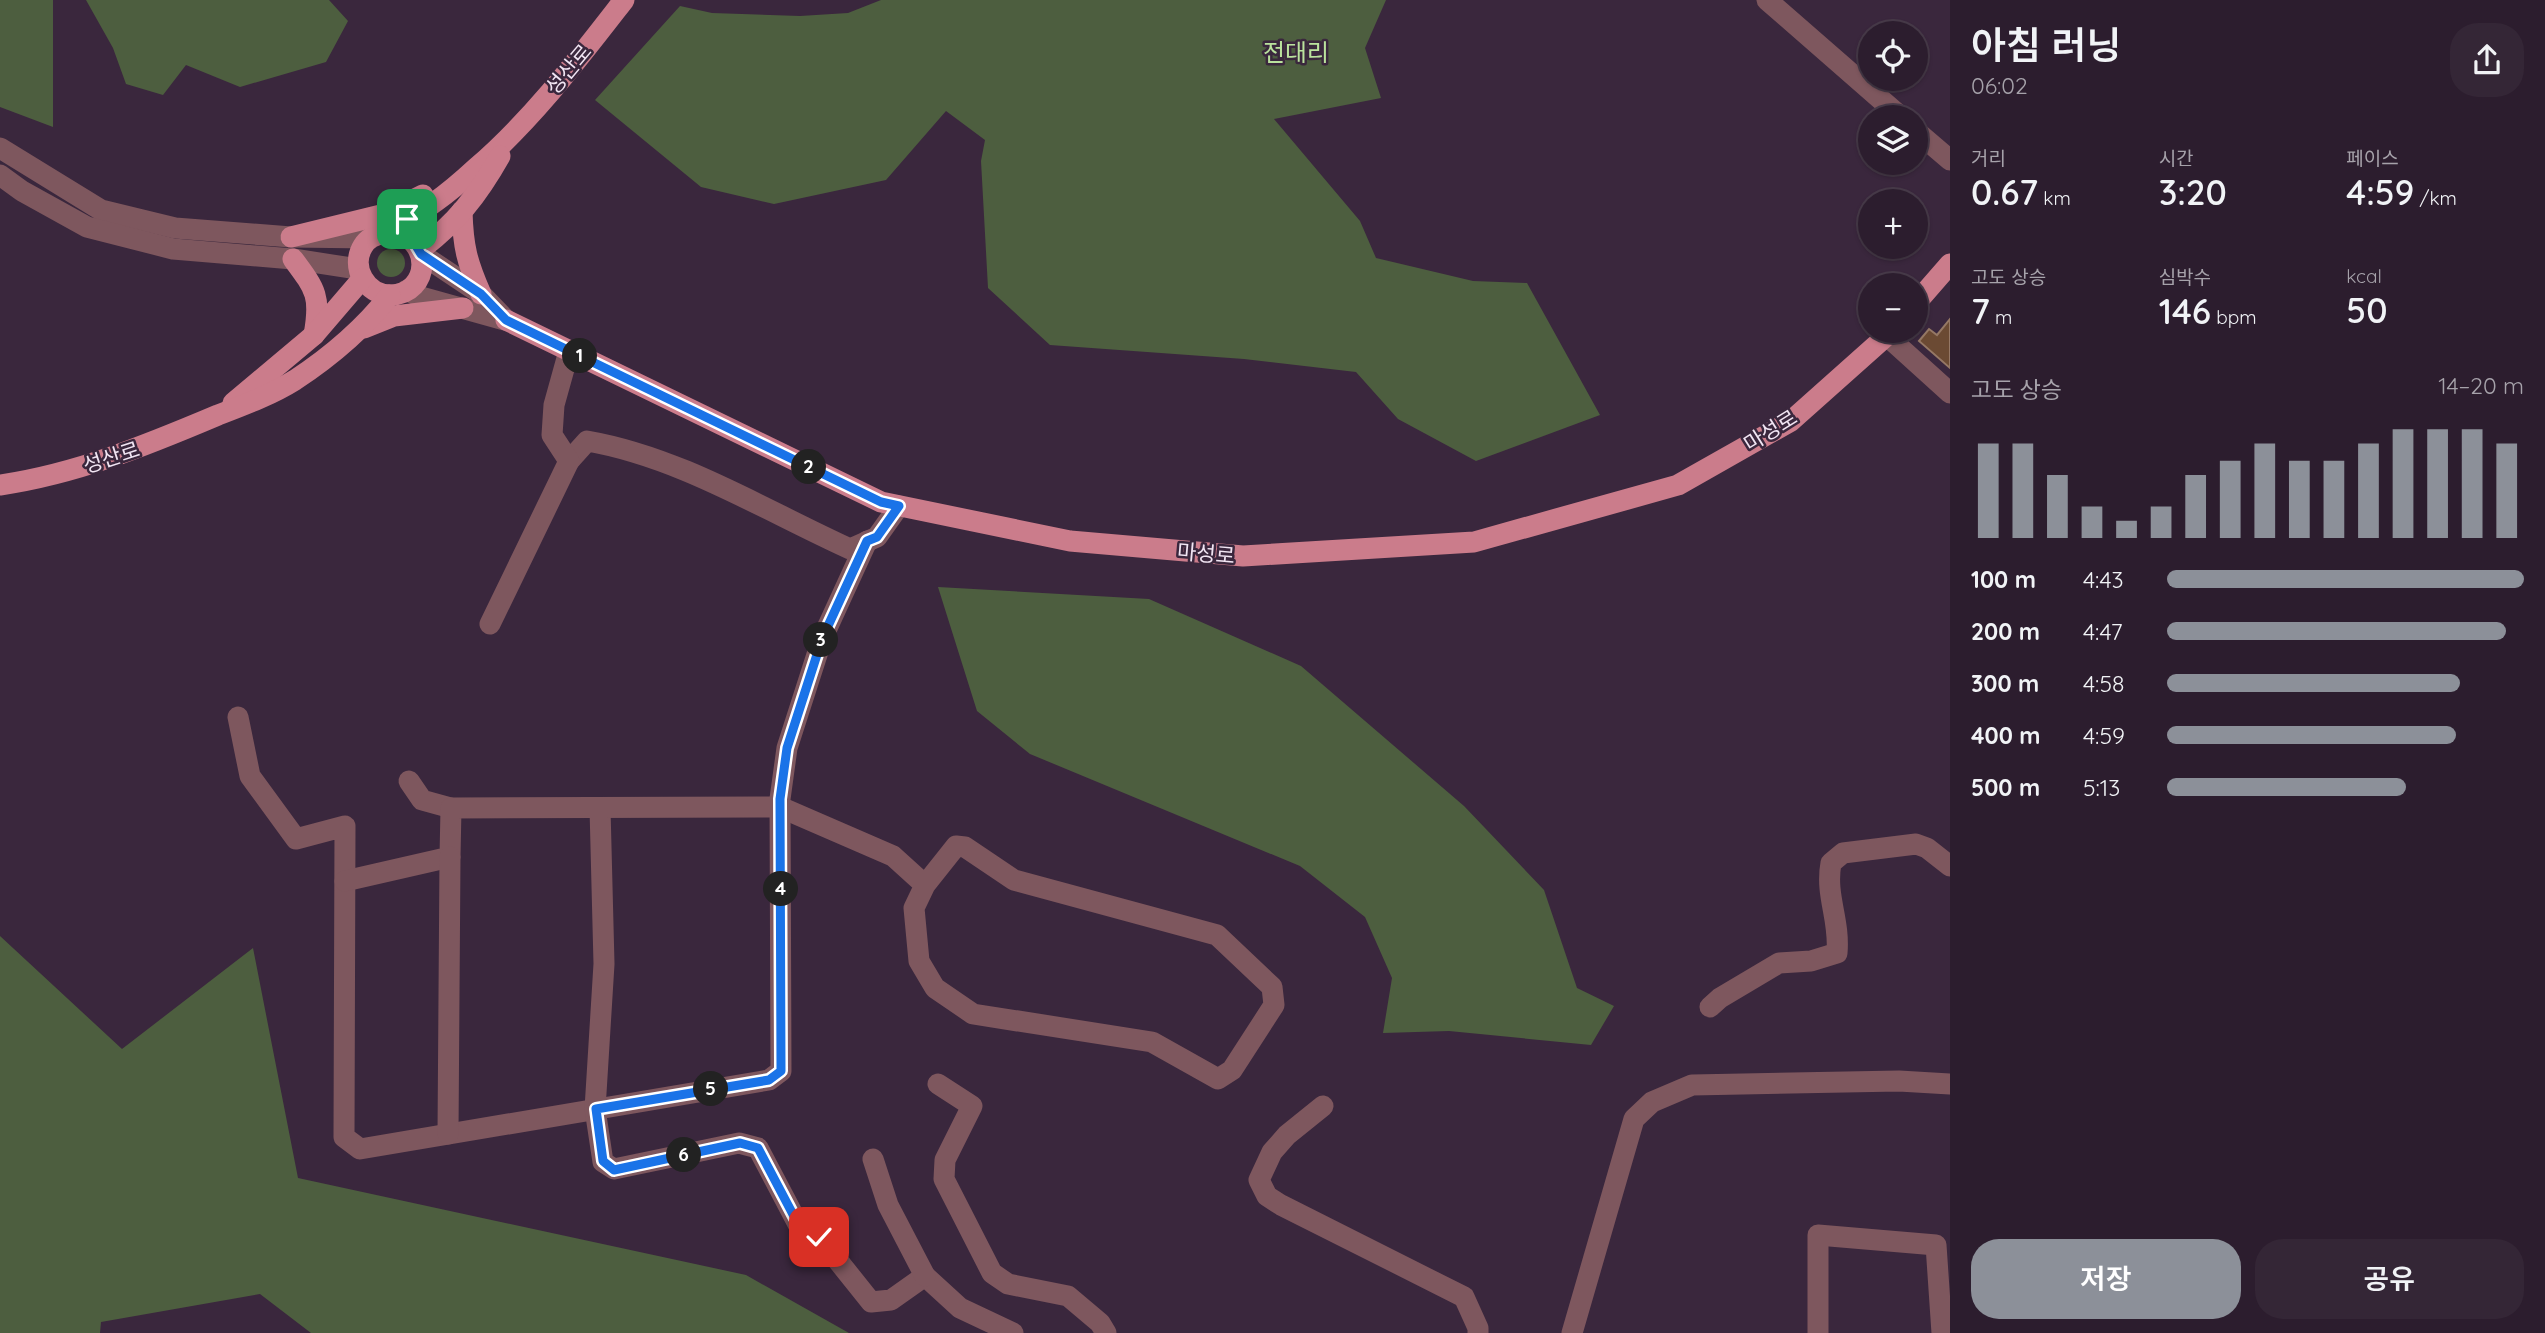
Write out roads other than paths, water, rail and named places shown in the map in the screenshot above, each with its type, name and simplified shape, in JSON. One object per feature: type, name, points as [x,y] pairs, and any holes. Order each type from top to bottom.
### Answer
[{"type":"main road","name":"성산로","points":[[511,136],[587,48],[624,0]]},
{"type":"main road","points":[[398,293],[369,287],[360,274],[358,257],[362,247],[379,234],[435,202],[511,136]]},
{"type":"main road","points":[[421,252],[446,230],[481,189],[511,136]]},
{"type":"main road","points":[[291,237],[385,214],[478,167]]},
{"type":"main road","points":[[462,211],[466,261],[481,294]]},
{"type":"main road","points":[[218,415],[295,380],[359,330],[420,274],[421,252],[412,239],[401,232],[379,234]]},
{"type":"main road","points":[[293,259],[316,295],[319,309],[314,335]]},
{"type":"main road","points":[[1928,289],[1950,264]]},
{"type":"main road","points":[[218,415],[314,335],[360,274]]},
{"type":"main road","points":[[359,330],[394,316],[463,308]]},
{"type":"main road","name":"마성로","points":[[506,320],[881,502],[1070,541],[1243,556],[1474,542],[1678,485],[1791,421],[1880,343]]},
{"type":"main road","name":"성산로","points":[[0,485],[32,480],[111,458],[145,447],[218,415]]},
{"type":"street","points":[[1779,4],[1888,105]]},
{"type":"street","points":[[1928,141],[1950,160]]},
{"type":"street","points":[[0,148],[102,210],[175,228],[291,237],[379,234]]},
{"type":"street","points":[[0,175],[22,191],[87,227],[173,249],[293,259],[360,274]]},
{"type":"street","points":[[421,252],[481,294],[506,320]]},
{"type":"street","points":[[398,293],[506,320]]},
{"type":"street","points":[[1899,343],[1950,393]]},
{"type":"street","points":[[569,351],[554,405],[552,435],[569,461]]},
{"type":"street","points":[[490,624],[569,461],[587,441],[671,464],[850,549],[877,537],[899,506]]},
{"type":"street","points":[[238,717],[250,776],[296,839],[345,826],[344,1137],[360,1149],[769,1080],[781,1071],[780,807],[787,748],[822,639],[867,541]]},
{"type":"street","points":[[409,781],[422,800],[451,808],[780,807],[893,856],[925,885]]},
{"type":"street","points":[[448,1134],[451,808]]},
{"type":"street","points":[[600,808],[604,964],[596,1109],[603,1161],[614,1170],[740,1143],[758,1148],[798,1224],[819,1237],[872,1302],[891,1300],[925,1276]]},
{"type":"street","points":[[1710,1007],[1720,998],[1779,964],[1811,961],[1837,953],[1838,937],[1827,883],[1831,863],[1843,853],[1916,844],[1927,848],[1950,866]]},
{"type":"street","points":[[956,846],[965,847],[1014,880],[1217,935],[1272,987],[1274,1004],[1232,1070],[1218,1079],[1152,1042],[973,1014],[935,988],[919,961],[914,908],[925,885],[956,846]]},
{"type":"street","points":[[345,881],[450,857]]},
{"type":"street","points":[[1572,1333],[1634,1119],[1652,1102],[1692,1085],[1899,1081],[1950,1084]]},
{"type":"street","points":[[938,1084],[972,1106],[945,1160],[944,1179],[992,1273],[1008,1284],[1068,1296],[1100,1323],[1105,1333]]},
{"type":"street","points":[[1323,1106],[1287,1135],[1272,1152],[1259,1180],[1267,1196],[1464,1297],[1478,1333]]},
{"type":"street","points":[[873,1159],[888,1205],[925,1276],[960,1308],[1013,1333]]},
{"type":"street","points":[[1818,1333],[1818,1236],[1936,1245],[1942,1333]]},
{"type":"district","name":"전대리","points":[[1296,52]]}]
